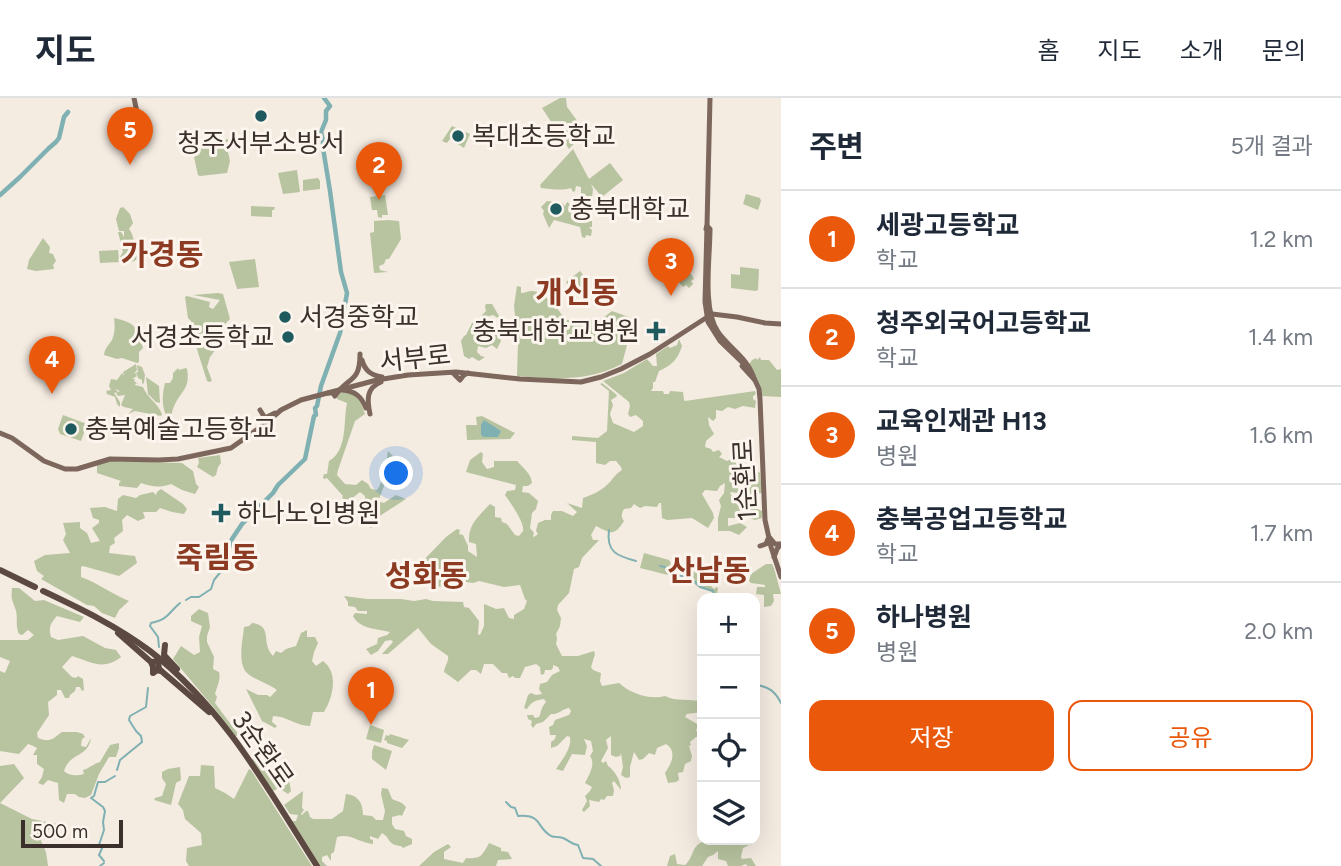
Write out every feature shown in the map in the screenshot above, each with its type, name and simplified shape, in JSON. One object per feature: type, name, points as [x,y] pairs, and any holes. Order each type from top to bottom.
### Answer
[{"type":"highway","points":[[0,571],[34,588]]},
{"type":"highway","points":[[42,592],[113,626],[152,652],[164,665]]},
{"type":"highway","points":[[95,617],[151,662],[153,673],[164,665]]},
{"type":"highway","points":[[152,652],[165,645],[164,665]]},
{"type":"highway","name":"3순환로","points":[[164,665],[237,743]]},
{"type":"highway","name":"3순환로","points":[[164,665],[196,692],[224,724],[316,866]]},
{"type":"main road","points":[[134,98],[139,122]]},
{"type":"main road","points":[[710,98],[703,309],[713,315],[781,324]]},
{"type":"main road","points":[[707,226],[710,229],[709,308],[713,315],[711,325]]},
{"type":"main road","name":"1순환로","points":[[707,226],[705,302],[708,321],[720,341],[748,368],[759,389],[765,520],[781,577]]},
{"type":"main road","points":[[709,308],[713,315],[711,325]]},
{"type":"main road","name":"서부로","points":[[280,410],[321,394],[333,393],[335,396],[339,389],[392,378],[449,372],[581,382],[621,369],[713,315]]},
{"type":"main road","points":[[698,322],[711,325],[752,370],[754,379]]},
{"type":"main road","points":[[339,389],[351,382],[356,374],[360,354],[369,373],[392,378]]},
{"type":"main road","points":[[339,389],[358,394],[370,414],[367,398],[370,390],[376,384],[392,378]]},
{"type":"main road","points":[[260,425],[260,410],[265,418],[280,410]]},
{"type":"main road","points":[[226,449],[280,410]]},
{"type":"main road","points":[[0,433],[51,464],[65,469],[77,469],[110,460],[167,460],[231,448],[280,410]]},
{"type":"main road","points":[[760,547],[766,544],[768,536]]},
{"type":"main road","points":[[768,536],[775,544],[781,544],[774,557]]},
{"type":"green space","points":[[560,98],[566,98],[567,107],[585,132],[569,149],[542,108]]},
{"type":"green space","points":[[452,126],[470,134],[464,148],[450,139],[447,143],[442,141]]},
{"type":"green space","points":[[228,139],[230,161],[227,173],[198,175],[191,144]]},
{"type":"green space","points":[[573,149],[589,179],[610,163],[623,180],[602,197],[591,184],[593,189],[589,221],[592,221],[592,227],[589,227],[592,230],[591,236],[586,235],[585,238],[582,237],[580,227],[554,220],[549,228],[541,207],[547,201],[565,206],[567,202],[584,211],[587,199],[581,196],[581,187],[576,186],[573,192],[571,188],[541,188],[540,185]]},
{"type":"green space","points":[[297,170],[300,192],[283,194],[278,173]]},
{"type":"green space","points":[[318,178],[320,189],[303,191],[303,180]]},
{"type":"green space","points":[[746,194],[760,198],[758,210],[743,204]]},
{"type":"green space","points":[[385,195],[388,215],[382,215],[382,218],[378,217],[377,210],[372,210],[370,197]]},
{"type":"green space","points":[[251,206],[275,207],[272,217],[251,216]]},
{"type":"green space","points":[[123,207],[130,214],[133,223],[129,229],[136,251],[141,257],[125,263],[121,262],[123,252],[118,232],[124,237],[124,231],[119,231],[116,219]]},
{"type":"green space","points":[[374,221],[399,221],[401,239],[389,259],[379,266],[380,270],[388,272],[374,273],[370,233],[374,232]]},
{"type":"green space","points":[[43,238],[50,247],[49,253],[53,254],[56,261],[54,269],[27,269],[29,260]]},
{"type":"green space","points":[[118,250],[119,262],[100,263],[99,251]]},
{"type":"green space","points":[[255,259],[259,287],[237,289],[229,262]]},
{"type":"green space","points":[[675,261],[683,262],[693,277],[693,284],[689,288],[686,285],[683,287],[670,271],[676,265]]},
{"type":"green space","points":[[740,267],[759,269],[758,290],[731,288],[731,274],[740,275]]},
{"type":"green space","points":[[580,271],[589,282],[575,294],[566,282]]},
{"type":"green space","points":[[517,286],[521,287],[521,293],[532,291],[546,297],[565,320],[596,320],[612,311],[634,319],[622,364],[583,376],[517,376],[518,344],[514,306]]},
{"type":"green space","points":[[223,294],[230,319],[226,323],[219,345],[210,357],[207,367],[212,381],[209,382],[195,343],[197,341],[188,318],[185,297],[210,302],[209,307],[213,309],[220,300],[193,295]]},
{"type":"green space","points":[[486,304],[492,304],[499,316],[485,317],[483,321],[491,329],[481,327],[475,335],[486,340],[492,334],[498,335],[501,341],[497,349],[492,345],[486,348],[478,346],[477,352],[485,357],[479,361],[472,357],[469,359],[464,356],[461,341],[472,323],[480,321],[486,311]]},
{"type":"green space","points":[[114,318],[128,322],[138,331],[143,348],[139,352],[139,362],[104,355],[114,335]]},
{"type":"green space","points":[[679,339],[682,346],[679,355],[659,371],[651,391],[663,391],[664,394],[669,394],[670,391],[683,392],[685,401],[755,391],[755,408],[728,407],[722,411],[716,410],[716,418],[713,421],[708,417],[714,434],[706,441],[705,447],[713,452],[719,450],[722,454],[719,457],[727,461],[733,458],[739,469],[753,468],[760,473],[762,493],[730,494],[762,511],[762,518],[728,518],[728,526],[740,523],[747,527],[739,535],[730,531],[718,531],[721,506],[719,500],[724,493],[725,483],[717,491],[705,490],[702,494],[714,518],[708,528],[692,518],[662,518],[661,503],[657,507],[640,508],[634,504],[631,508],[624,509],[624,521],[617,530],[608,532],[596,526],[591,535],[593,540],[599,540],[582,558],[579,567],[574,569],[569,593],[558,605],[561,618],[556,644],[562,656],[578,656],[594,651],[591,667],[601,673],[602,686],[619,683],[647,697],[665,696],[697,701],[697,713],[687,714],[685,717],[697,724],[697,737],[689,746],[691,761],[685,764],[683,772],[678,773],[679,780],[668,783],[665,773],[672,754],[666,744],[657,748],[655,755],[649,753],[639,760],[634,752],[630,777],[626,778],[621,775],[621,753],[616,757],[611,755],[611,736],[606,740],[608,748],[601,761],[606,761],[615,773],[621,790],[614,781],[613,796],[607,796],[599,802],[589,800],[590,806],[584,812],[582,810],[587,801],[585,796],[592,787],[585,783],[592,766],[591,741],[584,739],[587,746],[585,755],[572,754],[563,771],[556,769],[568,750],[570,737],[567,736],[551,748],[551,742],[556,735],[550,735],[549,727],[555,720],[569,715],[571,711],[569,708],[551,714],[533,728],[527,715],[539,717],[546,702],[544,699],[539,700],[527,709],[524,708],[528,695],[542,694],[540,684],[547,682],[552,675],[560,671],[558,667],[553,665],[551,670],[545,670],[541,675],[540,667],[536,664],[525,667],[520,678],[509,678],[507,673],[502,673],[493,664],[484,664],[481,674],[471,670],[458,682],[444,672],[448,656],[431,644],[418,628],[388,654],[382,654],[393,642],[391,640],[385,641],[378,651],[371,655],[366,649],[377,644],[378,638],[390,632],[360,624],[353,616],[355,613],[367,614],[367,611],[358,611],[355,607],[348,606],[344,596],[463,602],[464,607],[469,608],[479,621],[480,635],[484,626],[484,604],[496,609],[504,608],[509,618],[514,619],[514,615],[524,609],[527,601],[520,585],[504,587],[479,581],[466,582],[465,578],[437,587],[420,581],[422,577],[417,567],[457,529],[460,530],[459,534],[463,535],[468,551],[477,557],[476,544],[469,542],[470,530],[490,504],[495,507],[495,517],[501,518],[515,535],[519,536],[523,531],[520,518],[505,495],[507,491],[515,490],[516,485],[466,472],[470,460],[481,452],[482,462],[487,469],[494,467],[494,461],[517,461],[526,471],[532,483],[523,486],[522,492],[529,493],[538,501],[532,513],[530,528],[534,537],[538,534],[538,523],[551,520],[553,511],[562,511],[573,516],[577,512],[567,503],[582,508],[583,498],[604,487],[622,470],[616,461],[605,465],[596,463],[596,442],[572,440],[572,436],[598,438],[607,431],[609,391],[600,384],[617,395],[611,400],[613,405],[610,414],[613,423],[634,432],[643,426],[643,421],[636,415],[630,417],[629,402],[603,381],[624,373],[647,359],[653,366],[657,366],[656,354],[668,346],[670,348],[677,345]]},
{"type":"green space","points":[[760,357],[761,360],[769,360],[777,370],[781,369],[781,397],[760,396],[748,366],[752,360]]},
{"type":"green space","points":[[136,364],[137,370],[134,374],[138,372],[137,365],[142,367],[144,383],[142,384],[137,374],[132,379],[140,385],[135,385],[143,387],[160,410],[161,416],[135,411],[128,414],[133,409],[121,405],[125,395],[118,396],[118,392],[114,393],[120,407],[115,397],[106,391],[111,390],[111,379],[117,380],[122,373],[124,376],[123,372]]},
{"type":"green space","points":[[178,368],[187,369],[188,379],[174,407],[171,424],[164,410],[163,394],[165,383],[170,383]]},
{"type":"green space","points":[[146,377],[159,386],[160,403],[148,394]]},
{"type":"green space","points":[[352,392],[361,403],[365,414],[355,421],[337,475],[345,484],[356,485],[362,480],[371,489],[377,490],[383,477],[388,451],[395,458],[380,502],[384,503],[396,495],[406,499],[378,517],[379,520],[371,528],[358,516],[365,506],[365,496],[360,492],[346,503],[327,478],[323,478],[344,435],[347,403],[337,399],[338,393]]},
{"type":"green space","points":[[63,415],[87,424],[81,441],[60,434],[58,429]]},
{"type":"green space","points":[[482,416],[515,433],[510,439],[467,440],[466,425],[477,425],[476,417]]},
{"type":"green space","points":[[220,455],[221,463],[213,477],[197,467],[198,458]]},
{"type":"green space","points":[[106,461],[182,463],[193,471],[199,487],[195,494],[171,484],[156,486],[141,483],[137,488],[119,486],[121,481],[97,473],[97,464]]},
{"type":"green space","points":[[161,489],[183,504],[187,509],[184,514],[160,508],[156,512],[143,512],[145,518],[138,521],[127,515],[122,520],[123,531],[114,538],[115,543],[110,546],[109,553],[135,556],[137,563],[119,576],[81,567],[81,577],[129,601],[115,618],[41,579],[44,576],[37,571],[34,561],[45,555],[70,553],[63,540],[66,534],[63,523],[80,522],[80,528],[87,533],[91,543],[100,541],[92,528],[99,520],[93,518],[90,508],[105,507],[117,511],[118,499],[123,495],[136,498],[153,492],[156,495]]},
{"type":"green space","points":[[644,553],[669,560],[671,563],[668,575],[640,568]]},
{"type":"green space","points":[[766,564],[772,564],[781,594],[773,594],[774,601],[771,606],[764,607],[764,595],[756,593],[757,587],[765,585],[751,583],[751,574]]},
{"type":"green space","points":[[702,570],[704,575],[707,573],[715,580],[711,587],[718,588],[717,593],[691,581],[694,571]]},
{"type":"green space","points":[[12,588],[19,588],[35,601],[44,600],[84,617],[80,622],[57,616],[51,625],[51,637],[58,640],[83,636],[105,648],[116,650],[121,657],[103,664],[72,656],[62,667],[72,677],[83,679],[84,690],[76,687],[69,698],[65,698],[61,690],[57,690],[57,695],[48,702],[49,715],[37,733],[38,738],[49,740],[62,732],[77,732],[85,737],[81,746],[86,747],[91,738],[86,749],[70,761],[64,771],[73,775],[84,774],[83,770],[100,762],[110,745],[119,743],[116,757],[109,757],[91,795],[85,798],[67,794],[64,803],[59,800],[58,783],[48,780],[43,785],[38,783],[44,769],[37,764],[37,755],[33,755],[37,748],[28,744],[19,754],[0,751],[0,671],[5,673],[10,661],[0,657],[0,640],[28,640],[34,635],[28,630],[22,635],[19,634]]},
{"type":"green space","points":[[199,609],[208,613],[210,627],[207,642],[214,657],[213,669],[219,672],[215,703],[237,736],[173,659],[181,646],[194,655],[200,652],[199,637],[202,626],[191,621],[191,616]]},
{"type":"green space","points":[[252,623],[265,631],[267,646],[273,656],[276,651],[281,653],[296,646],[301,633],[307,630],[307,637],[315,637],[318,643],[312,661],[316,666],[323,661],[328,666],[333,685],[324,712],[313,712],[310,726],[278,716],[273,716],[272,722],[277,726],[275,728],[262,721],[246,689],[270,697],[277,690],[244,669],[241,651],[244,627]]},
{"type":"green space","points":[[370,725],[384,730],[381,743],[366,739]]},
{"type":"green space","points":[[386,735],[409,740],[402,748],[384,740]]},
{"type":"green space","points":[[374,745],[392,751],[386,770],[372,759]]},
{"type":"green space","points":[[259,755],[267,765],[264,768],[271,780],[277,768],[286,769],[286,779],[289,780],[291,791],[288,794],[279,788],[273,791],[252,759]]},
{"type":"green space","points":[[14,764],[24,778],[0,803],[0,766]]},
{"type":"green space","points":[[201,765],[214,766],[215,788],[234,799],[249,769],[251,770],[312,866],[189,866],[186,861],[187,848],[202,845],[201,833],[185,819],[178,804],[189,776],[200,776]]},
{"type":"green space","points":[[180,767],[181,780],[176,783],[171,805],[154,800],[162,796],[166,784],[162,772]]},
{"type":"green space","points":[[382,788],[388,789],[392,799],[406,807],[402,816],[392,817],[392,824],[395,829],[404,831],[406,836],[412,839],[412,844],[403,848],[391,843],[382,833],[378,839],[370,836],[373,844],[347,836],[337,837],[331,861],[327,855],[322,857],[327,866],[320,866],[292,821],[296,821],[298,815],[290,814],[284,805],[303,791],[302,815],[308,811],[313,819],[332,819],[343,811],[346,794],[359,800],[363,815],[383,820],[385,811]]},
{"type":"green space","points":[[0,803],[32,819],[57,824],[39,836],[46,852],[48,866],[0,866]]},
{"type":"green space","points":[[489,843],[508,852],[512,859],[498,860],[496,866],[419,866],[448,844],[451,847],[444,852],[444,859],[463,863],[466,858],[480,856]]},
{"type":"green space","points":[[750,845],[743,848],[741,857],[751,858],[756,866],[728,866],[726,861],[718,859],[718,851],[708,857],[702,866],[667,866],[670,856],[675,854],[677,864],[685,865],[695,847]]},
{"type":"water","points":[[484,420],[501,431],[498,437],[481,435]]},
{"type":"waterway","points":[[225,559],[232,539],[242,524],[305,459],[321,386],[340,333],[347,293],[341,272],[321,132],[326,111],[330,106],[324,98]]},
{"type":"waterway","points":[[0,195],[56,142],[68,112]]},
{"type":"waterway","points":[[609,530],[609,543],[614,552],[636,561]]},
{"type":"waterway","points":[[186,600],[199,597],[211,589],[223,569],[225,559]]},
{"type":"waterway","points":[[660,566],[665,567],[668,573],[691,578],[700,587],[714,593]]},
{"type":"waterway","points":[[159,647],[158,637],[150,626],[151,623],[165,618],[180,603]]},
{"type":"waterway","points":[[760,686],[771,690],[781,703]]},
{"type":"waterway","points":[[117,770],[120,760],[142,742],[141,736],[129,720],[130,716],[146,707],[148,688]]},
{"type":"waterway","points":[[104,861],[99,855],[103,846],[99,845],[104,830],[105,811],[91,798],[98,782],[105,782],[115,776]]},
{"type":"waterway","points":[[506,802],[515,808],[518,816],[535,819],[551,836],[578,845],[583,858],[593,859],[601,866]]},
{"type":"waterway","points":[[100,866],[104,863]]},
{"type":"place","name":"청주서부소방서","points":[[261,116]]},
{"type":"place","name":"복대초등학교","points":[[458,136]]},
{"type":"place","name":"하나병원","points":[[130,165]]},
{"type":"place","name":"청주외국어고등학교","points":[[379,200]]},
{"type":"place","name":"충북대학교","points":[[556,209]]},
{"type":"place","name":"교육인재관 H13","points":[[671,296]]},
{"type":"place","name":"서경중학교","points":[[285,317]]},
{"type":"place","name":"충북대학교병원","points":[[656,331]]},
{"type":"place","name":"서경초등학교","points":[[288,337]]},
{"type":"place","name":"충북공업고등학교","points":[[52,394]]},
{"type":"place","name":"충북예술고등학교","points":[[71,429]]},
{"type":"place","name":"하나노인병원","points":[[221,513]]},
{"type":"place","name":"세광고등학교","points":[[371,725]]},
{"type":"district","name":"가경동","points":[[162,255]]},
{"type":"district","name":"개신동","points":[[577,293]]},
{"type":"district","name":"죽림동","points":[[217,558]]},
{"type":"district","name":"산남동","points":[[709,571]]},
{"type":"district","name":"성화동","points":[[426,576]]}]
